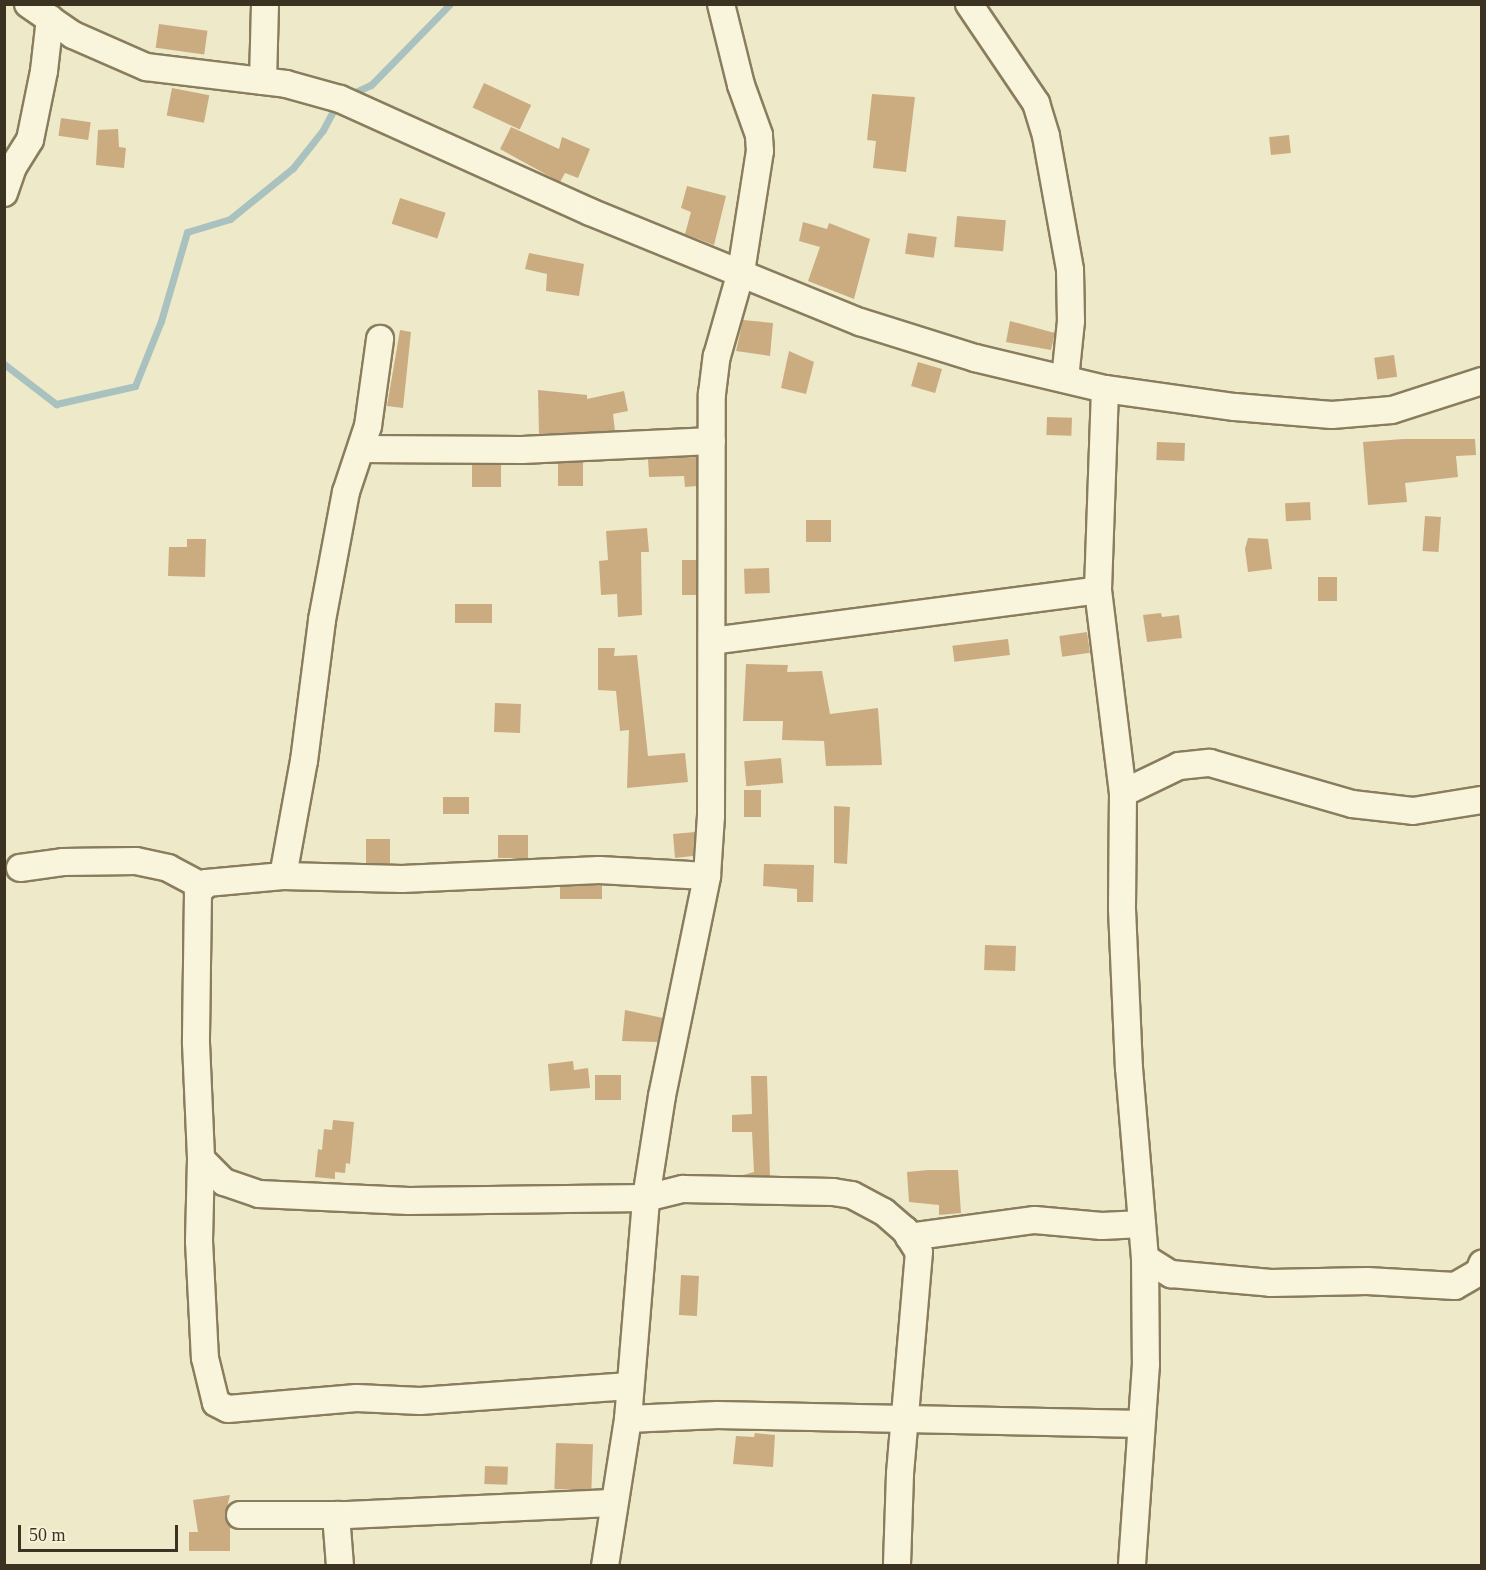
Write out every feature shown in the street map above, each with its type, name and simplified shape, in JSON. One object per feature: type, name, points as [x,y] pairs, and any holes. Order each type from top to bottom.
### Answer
[{"type":"street","points":[[28,4],[73,35],[146,67],[263,81],[340,99],[590,212],[860,322],[975,358],[1105,389],[1236,407],[1332,415],[1392,410],[1482,381]]},
{"type":"street","points":[[263,81],[265,4]]},
{"type":"street","points":[[605,1566],[612,1503],[628,1419],[628,1386],[646,1198],[662,1096],[707,876],[712,641],[712,441],[717,356],[741,272],[759,135],[741,85],[721,4]]},
{"type":"street","points":[[969,4],[1036,103],[1046,136],[1070,270],[1071,321],[1065,379]]},
{"type":"street","points":[[4,193],[35,123],[50,18]]},
{"type":"street","points":[[283,876],[304,761],[322,620],[346,492],[362,449],[380,339]]},
{"type":"street","points":[[1105,389],[1098,590],[1123,794],[1121,898],[1129,1068],[1145,1258],[1146,1364],[1132,1566]]},
{"type":"street","points":[[362,449],[522,450],[712,441]]},
{"type":"street","points":[[712,641],[1098,590]]},
{"type":"street","points":[[1123,794],[1179,766],[1203,763],[1352,804],[1392,810],[1413,811],[1482,800]]},
{"type":"street","points":[[20,867],[63,862],[136,861],[168,868],[203,887]]},
{"type":"street","points":[[628,1386],[420,1401],[357,1398],[228,1409],[216,1403],[205,1358],[199,1241],[201,1159],[196,1042],[198,893],[212,880],[283,876],[402,879],[599,870],[707,876]]},
{"type":"street","points":[[201,1159],[224,1182],[259,1194],[409,1201],[646,1198],[683,1189],[833,1192],[852,1195],[884,1212],[909,1237],[919,1252],[897,1566]]},
{"type":"street","points":[[909,1237],[1035,1220],[1102,1226],[1142,1224]]},
{"type":"street","points":[[1145,1258],[1171,1274],[1212,1280],[1367,1281],[1455,1286],[1477,1276]]},
{"type":"street","points":[[628,1419],[718,1415],[906,1421],[1141,1424]]},
{"type":"street","points":[[240,1515],[336,1515],[612,1503]]},
{"type":"street","points":[[336,1515],[340,1566]]},
{"type":"building","points":[[159,24],[208,31],[204,55],[156,48]]},
{"type":"building","points":[[484,83],[531,105],[520,129],[473,107]]},
{"type":"building","points":[[172,88],[209,95],[204,123],[167,115]]},
{"type":"building","points":[[872,94],[915,97],[906,172],[873,168],[876,141],[867,140]]},
{"type":"building","points":[[61,118],[91,122],[88,140],[58,136]]},
{"type":"building","points":[[511,127],[559,149],[562,137],[590,149],[578,178],[565,173],[560,182],[500,149]]},
{"type":"building","points":[[118,129],[119,147],[126,148],[124,168],[96,165],[98,130]]},
{"type":"building","points":[[1289,135],[1291,153],[1271,155],[1269,137]]},
{"type":"building","points":[[687,186],[726,196],[714,245],[685,234],[691,212],[681,208]]},
{"type":"building","points":[[400,198],[446,213],[437,239],[392,224]]},
{"type":"building","points":[[957,216],[1006,220],[1003,251],[954,247]]},
{"type":"building","points":[[803,222],[827,229],[829,223],[870,239],[854,299],[808,281],[820,247],[799,241]]},
{"type":"building","points":[[908,233],[937,237],[934,258],[905,254]]},
{"type":"building","points":[[529,253],[584,264],[579,296],[546,291],[547,274],[525,269]]},
{"type":"building","points":[[743,320],[773,323],[770,356],[736,351]]},
{"type":"building","points":[[1010,321],[1055,333],[1051,350],[1006,342]]},
{"type":"building","points":[[400,330],[411,332],[403,408],[387,406]]},
{"type":"building","points":[[789,351],[814,362],[806,394],[781,388]]},
{"type":"building","points":[[1394,355],[1397,377],[1377,380],[1374,358]]},
{"type":"building","points":[[918,362],[942,369],[935,393],[911,386]]},
{"type":"building","points":[[538,390],[587,395],[587,399],[624,391],[628,411],[613,414],[615,431],[539,434]]},
{"type":"building","points":[[1047,417],[1072,418],[1071,436],[1046,435]]},
{"type":"building","points":[[1403,439],[1475,439],[1476,455],[1456,456],[1458,477],[1405,483],[1407,502],[1368,505],[1363,442]]},
{"type":"building","points":[[1157,442],[1185,443],[1184,461],[1156,460]]},
{"type":"building","points":[[697,457],[697,486],[685,487],[684,476],[649,477],[648,459]]},
{"type":"building","points":[[558,462],[583,462],[583,486],[558,486]]},
{"type":"building","points":[[472,465],[501,465],[501,487],[472,487]]},
{"type":"building","points":[[1310,502],[1311,520],[1286,521],[1285,503]]},
{"type":"building","points":[[1425,516],[1441,517],[1439,552],[1423,551]]},
{"type":"building","points":[[806,520],[831,520],[831,542],[806,542]]},
{"type":"building","points":[[647,528],[649,552],[641,552],[642,615],[618,617],[617,594],[601,595],[599,561],[608,560],[606,531]]},
{"type":"building","points":[[1248,538],[1268,539],[1272,569],[1248,572],[1245,549]]},
{"type":"building","points":[[187,539],[206,539],[205,577],[168,576],[169,547],[187,547]]},
{"type":"building","points":[[682,560],[697,560],[697,595],[682,595]]},
{"type":"building","points":[[769,568],[770,593],[745,594],[744,569]]},
{"type":"building","points":[[1318,577],[1337,577],[1337,601],[1318,601]]},
{"type":"building","points":[[455,604],[492,604],[492,623],[455,623]]},
{"type":"building","points":[[1161,613],[1162,617],[1179,615],[1182,638],[1147,642],[1143,615]]},
{"type":"building","points":[[1087,632],[1090,653],[1062,657],[1059,636]]},
{"type":"building","points":[[1008,639],[1010,655],[954,662],[952,646]]},
{"type":"building","points":[[598,648],[615,648],[614,656],[637,655],[648,756],[685,753],[688,782],[627,788],[629,730],[620,731],[616,691],[598,690]]},
{"type":"building","points":[[746,664],[788,665],[787,672],[822,671],[830,714],[878,708],[882,765],[826,766],[824,741],[782,740],[783,721],[743,721]]},
{"type":"building","points":[[495,703],[521,704],[520,733],[494,732]]},
{"type":"building","points":[[781,758],[783,783],[746,786],[744,761]]},
{"type":"building","points":[[744,790],[761,790],[761,817],[744,817]]},
{"type":"building","points":[[443,797],[469,797],[469,814],[443,814]]},
{"type":"building","points":[[834,806],[850,807],[847,864],[834,863]]},
{"type":"building","points":[[695,832],[693,856],[675,858],[673,834]]},
{"type":"building","points":[[498,835],[528,835],[528,858],[498,858]]},
{"type":"building","points":[[366,839],[390,839],[390,863],[366,863]]},
{"type":"building","points":[[764,864],[814,865],[813,902],[797,902],[797,889],[763,886]]},
{"type":"building","points":[[602,885],[602,899],[560,899],[560,887]]},
{"type":"building","points":[[985,945],[1016,946],[1015,971],[984,970]]},
{"type":"building","points":[[625,1010],[663,1018],[658,1042],[622,1041]]},
{"type":"building","points":[[573,1061],[574,1070],[588,1068],[590,1088],[550,1091],[548,1064]]},
{"type":"building","points":[[595,1075],[621,1075],[621,1100],[595,1100]]},
{"type":"building","points":[[751,1076],[767,1076],[770,1176],[743,1175],[754,1172],[752,1132],[732,1132],[732,1115],[752,1114]]},
{"type":"building","points":[[333,1120],[354,1122],[350,1164],[346,1163],[345,1173],[335,1172],[335,1179],[315,1177],[318,1149],[322,1150],[324,1129],[332,1130]]},
{"type":"building","points":[[958,1170],[961,1213],[939,1215],[939,1205],[909,1202],[907,1172]]},
{"type":"building","points":[[681,1275],[699,1276],[697,1316],[679,1315]]},
{"type":"building","points":[[755,1433],[775,1435],[773,1467],[733,1464],[736,1436],[754,1437]]},
{"type":"building","points":[[556,1443],[593,1444],[591,1490],[554,1489]]},
{"type":"building","points":[[485,1466],[508,1467],[507,1485],[484,1484]]},
{"type":"building","points":[[230,1495],[225,1516],[230,1526],[230,1551],[189,1551],[189,1532],[198,1532],[193,1500]]},
{"type":"waterway","points":[[347,96],[371,85],[450,4]]},
{"type":"waterway","points":[[4,364],[56,404],[135,386],[161,321],[187,232],[230,219],[293,168],[323,130],[337,104]]}]
